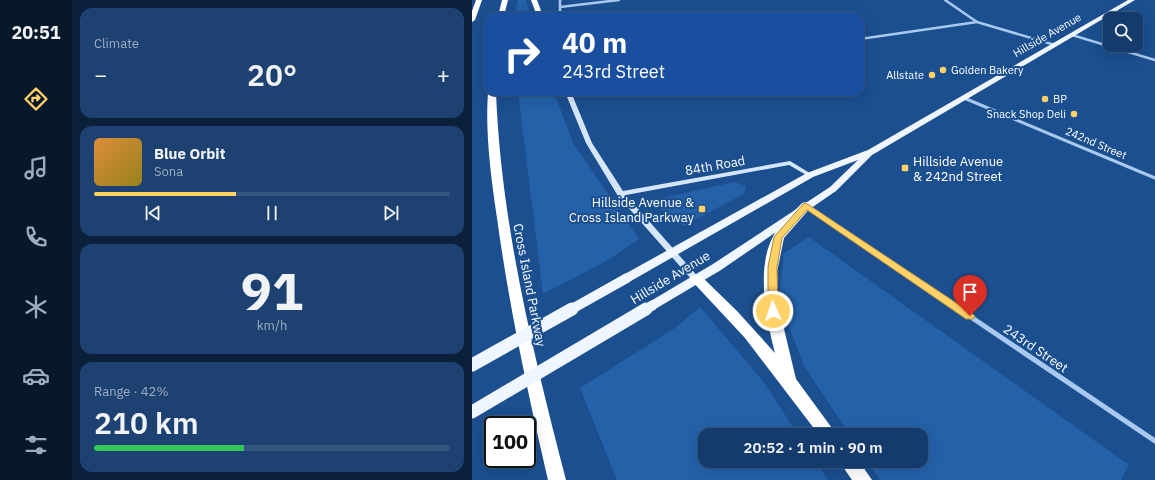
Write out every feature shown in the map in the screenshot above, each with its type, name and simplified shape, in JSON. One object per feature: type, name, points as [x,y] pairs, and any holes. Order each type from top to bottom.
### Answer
[{"type":"highway","points":[[472,20],[479,0]]},
{"type":"highway","points":[[502,12],[505,0]]},
{"type":"highway","points":[[534,0],[538,12]]},
{"type":"highway","name":"Cross Island Parkway","points":[[492,96],[497,183],[504,226],[530,362],[557,480]]},
{"type":"highway","points":[[790,383],[779,342],[773,311],[772,267],[778,237],[806,206]]},
{"type":"highway","points":[[696,279],[713,294],[751,336],[790,383],[824,428]]},
{"type":"highway","points":[[854,468],[863,480]]},
{"type":"main road","name":"Hillside Avenue","points":[[472,365],[810,176],[871,152],[1132,0]]},
{"type":"main road","name":"Hillside Avenue","points":[[472,412],[717,267],[833,189],[871,152]]},
{"type":"street","points":[[560,0],[560,12]]},
{"type":"street","points":[[560,7],[619,0]]},
{"type":"street","points":[[945,0],[977,22],[1055,45]]},
{"type":"street","points":[[864,37],[977,22]]},
{"type":"street","points":[[1072,35],[1155,60]]},
{"type":"street","points":[[570,96],[589,143],[621,194],[696,279]]},
{"type":"street","name":"242nd Street","points":[[964,98],[1155,178]]},
{"type":"street","name":"84th Road","points":[[621,194],[790,163],[810,176]]},
{"type":"street","name":"243rd Street","points":[[806,206],[1155,441]]},
{"type":"shaded area","points":[[518,0],[526,0],[530,12],[515,12]]},
{"type":"shaded area","points":[[518,96],[555,96],[573,143],[639,239],[610,259],[543,294]]},
{"type":"shaded area","points":[[734,182],[746,186],[744,194],[683,226],[650,201]]},
{"type":"shaded area","points":[[809,237],[1129,465],[1121,480],[880,480],[872,468],[928,468],[928,428],[845,428],[804,366],[779,300],[784,253]]},
{"type":"shaded area","points":[[700,307],[763,381],[793,428],[698,428],[698,468],[820,468],[828,480],[617,480],[580,388],[675,328]]},
{"type":"place","name":"Golden Bakery","points":[[943,70]]},
{"type":"place","name":"Allstate","points":[[932,75]]},
{"type":"place","name":"BP","points":[[1045,99]]},
{"type":"place","name":"Snack Shop Deli","points":[[1074,114]]},
{"type":"place","name":"Hillside Avenue & 242nd Street","points":[[905,168]]},
{"type":"place","name":"Hillside Avenue & Cross Island Parkway","points":[[702,209]]},
{"type":"route","points":[[773,311],[772,267],[778,237],[806,206],[970,316]]}]
